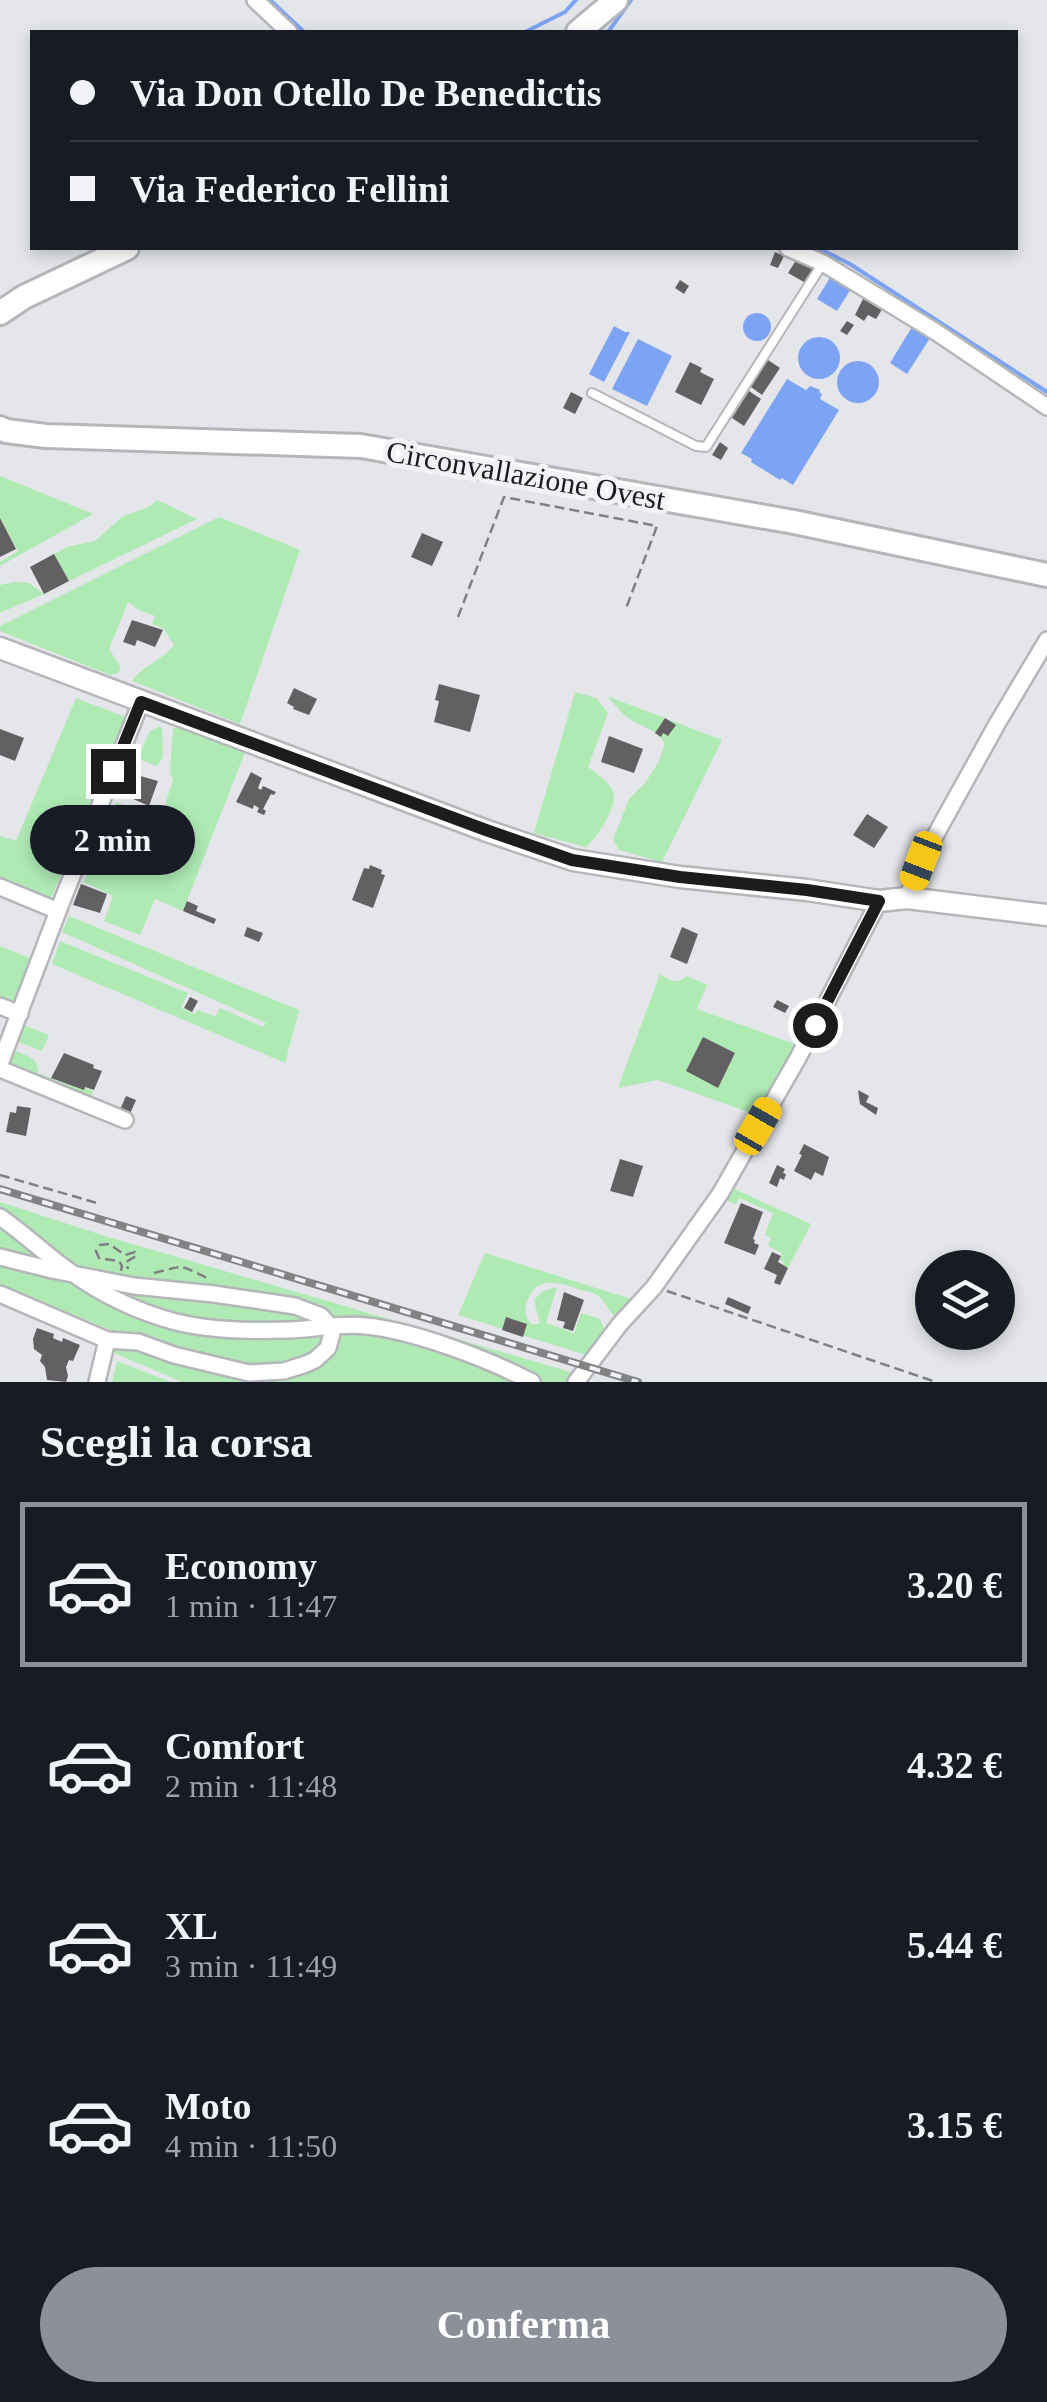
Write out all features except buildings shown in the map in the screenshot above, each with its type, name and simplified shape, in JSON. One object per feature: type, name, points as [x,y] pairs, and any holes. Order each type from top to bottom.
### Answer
[{"type":"main road","points":[[580,30],[616,0]]},
{"type":"main road","points":[[0,312],[24,296],[123,250]]},
{"type":"main road","points":[[0,302],[24,296]]},
{"type":"main road","name":"Circonvallazione Ovest","points":[[0,428],[46,436],[362,446],[794,522],[1047,575]]},
{"type":"street","points":[[255,0],[287,30]]},
{"type":"street","points":[[793,250],[824,263],[1047,406]]},
{"type":"street","points":[[907,898],[921,861],[1047,640]]},
{"type":"street","points":[[0,648],[572,860],[879,901],[907,898],[1047,915]]},
{"type":"street","points":[[125,1120],[0,1066],[141,702]]},
{"type":"street","points":[[0,888],[58,911]]},
{"type":"street","points":[[576,1382],[654,1287],[720,1194],[798,1058],[879,901]]},
{"type":"street","points":[[0,1006],[20,1014]]},
{"type":"street","points":[[0,1217],[72,1274],[139,1310],[193,1325],[286,1330],[365,1326],[404,1334],[482,1360],[532,1382]]},
{"type":"street","points":[[0,1257],[134,1286],[296,1306],[320,1316],[332,1333],[328,1348],[315,1360],[296,1368],[267,1373],[226,1369],[138,1342],[107,1340],[0,1294]]},
{"type":"street","points":[[97,1382],[107,1340]]},
{"type":"lane","points":[[592,393],[696,446],[706,447],[824,263]]},
{"type":"path","points":[[458,618],[504,497],[657,526],[626,611]]},
{"type":"path","points":[[0,1175],[98,1203]]},
{"type":"path","points":[[654,1287],[936,1382]]},
{"type":"green space","points":[[0,476],[93,514],[0,566],[0,562],[18,551],[0,518]]},
{"type":"green space","points":[[157,500],[197,519],[69,581],[54,554],[95,541],[123,516]]},
{"type":"green space","points":[[219,517],[300,550],[240,724],[132,681],[174,645],[164,629],[152,624],[155,616],[128,602],[109,649],[121,667],[118,673],[110,675],[0,631],[0,626]]},
{"type":"green space","points":[[29,583],[44,594],[0,613],[0,585]]},
{"type":"green space","points":[[575,692],[596,698],[608,713],[588,767],[608,784],[614,797],[604,824],[586,847],[534,833]]},
{"type":"green space","points":[[607,696],[722,740],[662,862],[619,850],[613,840],[629,799],[646,782],[665,743],[628,718]]},
{"type":"green space","points":[[76,698],[125,717],[49,903],[0,883],[0,836],[16,841]]},
{"type":"green space","points":[[160,726],[163,757],[157,766],[138,759],[149,732]]},
{"type":"green space","points":[[179,726],[245,752],[183,911],[155,899],[140,935],[104,921],[113,896],[84,882],[116,802],[161,818],[173,780],[173,729]]},
{"type":"green space","points":[[69,916],[299,1010],[285,1063],[52,964],[60,941],[188,993],[181,1008],[195,1014],[198,1010],[215,1017],[220,1008],[263,1027],[266,1023],[62,932]]},
{"type":"green space","points":[[0,946],[32,959],[15,1004],[0,998]]},
{"type":"green space","points":[[660,974],[674,981],[687,976],[707,985],[697,1009],[800,1046],[757,1115],[658,1080],[618,1088]]},
{"type":"green space","points":[[23,1025],[49,1035],[42,1051],[19,1042]]},
{"type":"green space","points":[[12,1050],[34,1060],[38,1073],[93,1091],[90,1100],[5,1066]]},
{"type":"green space","points":[[732,1188],[811,1224],[788,1268],[782,1266],[782,1253],[768,1246],[771,1238],[765,1235],[773,1213],[739,1198],[736,1204],[725,1200]]},
{"type":"green space","points":[[0,1202],[577,1374],[569,1382],[182,1382],[114,1353],[118,1333],[0,1284]]},
{"type":"green space","points":[[485,1253],[631,1299],[617,1319],[600,1297],[591,1292],[550,1283],[531,1293],[525,1311],[531,1324],[540,1324],[534,1300],[543,1291],[557,1287],[546,1323],[574,1333],[581,1313],[600,1319],[605,1332],[586,1355],[458,1315]]},
{"type":"green space","points":[[117,1361],[171,1382],[112,1382]]},
{"type":"water","points":[[831,276],[851,289],[837,311],[817,299]]},
{"type":"water","points":[[757,313],[767,317],[771,327],[767,337],[757,341],[747,337],[743,327],[747,317]]},
{"type":"water","points":[[614,326],[630,332],[604,382],[589,374]]},
{"type":"water","points":[[912,327],[930,338],[907,374],[890,363]]},
{"type":"water","points":[[819,337],[834,343],[840,358],[834,373],[819,379],[804,373],[798,358],[804,343]]},
{"type":"water","points":[[638,339],[672,356],[647,406],[612,389]]},
{"type":"water","points":[[858,361],[873,367],[879,382],[873,397],[858,403],[843,397],[837,382],[843,367]]},
{"type":"water","points":[[787,379],[806,390],[810,386],[820,390],[820,399],[839,410],[793,485],[741,453]]},
{"type":"waterway","points":[[270,0],[302,30]]},
{"type":"waterway","points":[[529,30],[565,12],[576,0]]},
{"type":"waterway","points":[[609,30],[631,0]]},
{"type":"waterway","points":[[822,250],[850,264],[1047,392]]},
{"type":"railway","points":[[0,1189],[638,1382]]},
{"type":"route","points":[[113,771],[141,702],[572,860],[879,901],[815,1025]]}]
